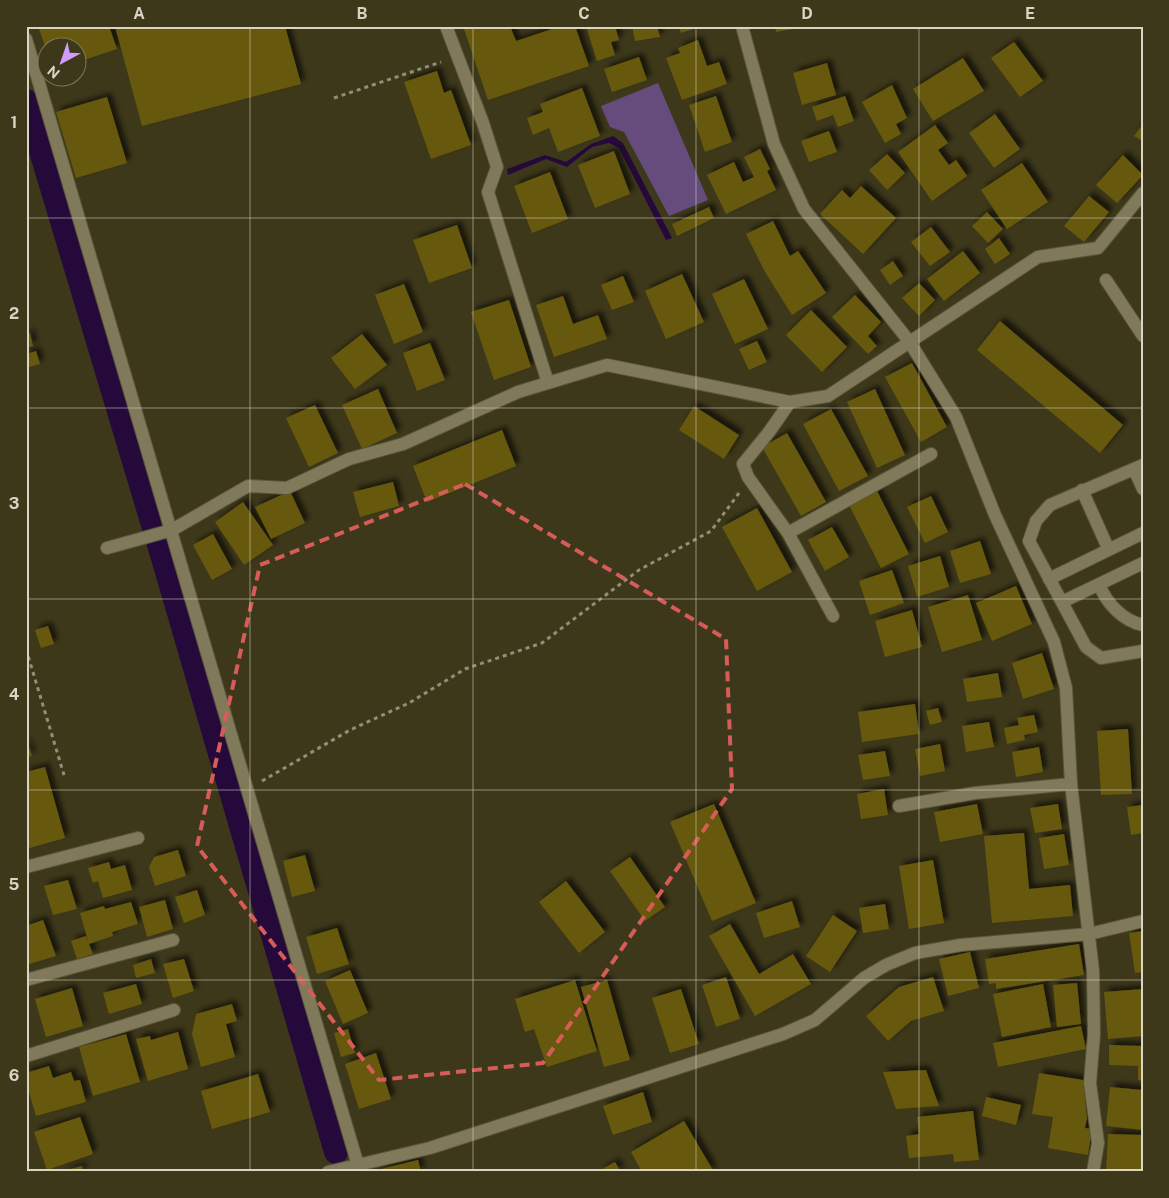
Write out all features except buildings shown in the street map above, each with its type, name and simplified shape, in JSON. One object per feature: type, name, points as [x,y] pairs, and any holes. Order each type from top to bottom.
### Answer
[{"type":"street","points":[[446,26],[484,123],[497,167],[488,192],[548,383]]},
{"type":"street","points":[[742,26],[774,144],[804,209],[909,342],[956,417],[995,515],[1054,642],[1066,688],[1071,784],[1093,972],[1094,1034],[1090,1083],[1098,1143],[1094,1172]]},
{"type":"street","points":[[26,39],[359,1168]]},
{"type":"street","points":[[107,548],[172,530],[248,486],[287,488],[349,459],[403,444],[518,392],[607,365],[790,402],[828,396],[1038,256],[1098,248],[1143,193]]},
{"type":"street","points":[[1106,280],[1141,330]]},
{"type":"street","points":[[790,402],[743,464],[748,477],[788,533],[833,616]]},
{"type":"street","points":[[788,533],[931,454]]},
{"type":"street","points":[[1143,489],[1138,467],[1082,490],[1050,505],[1036,521],[1029,541],[1086,647],[1101,658],[1143,651]]},
{"type":"street","points":[[1082,490],[1108,548]]},
{"type":"street","points":[[1049,579],[1108,548],[1143,533]]},
{"type":"street","points":[[1062,602],[1143,563]]},
{"type":"street","points":[[1099,584],[1114,608],[1133,623],[1143,625]]},
{"type":"street","points":[[900,806],[975,793],[1071,784]]},
{"type":"street","points":[[26,866],[138,838]]},
{"type":"street","points":[[328,1172],[359,1168],[430,1148],[783,1034],[815,1020],[864,978],[886,965],[915,953],[961,946],[1089,934],[1143,921]]},
{"type":"street","points":[[26,980],[173,940]]},
{"type":"street","points":[[26,1056],[174,1010]]},
{"type":"path","points":[[334,98],[458,56]]},
{"type":"path","points":[[248,788],[350,730],[408,703],[465,669],[542,643],[639,570],[711,531],[734,502],[748,477]]},
{"type":"path","points":[[26,649],[64,774]]},
{"type":"highlighted area","points":[[465,484],[726,639],[732,789],[543,1063],[379,1080],[197,846],[260,565]]},
{"type":"shaded area","points":[[658,83],[708,200],[669,216],[624,132],[610,127],[601,106]]},
{"type":"shaded area","points":[[613,136],[623,143],[672,238],[666,240],[619,148],[609,143],[592,147],[567,167],[546,159],[508,175],[507,169],[545,155],[566,162],[591,144]]},
{"type":"waterway","points":[[26,101],[163,558],[336,1152]]}]
